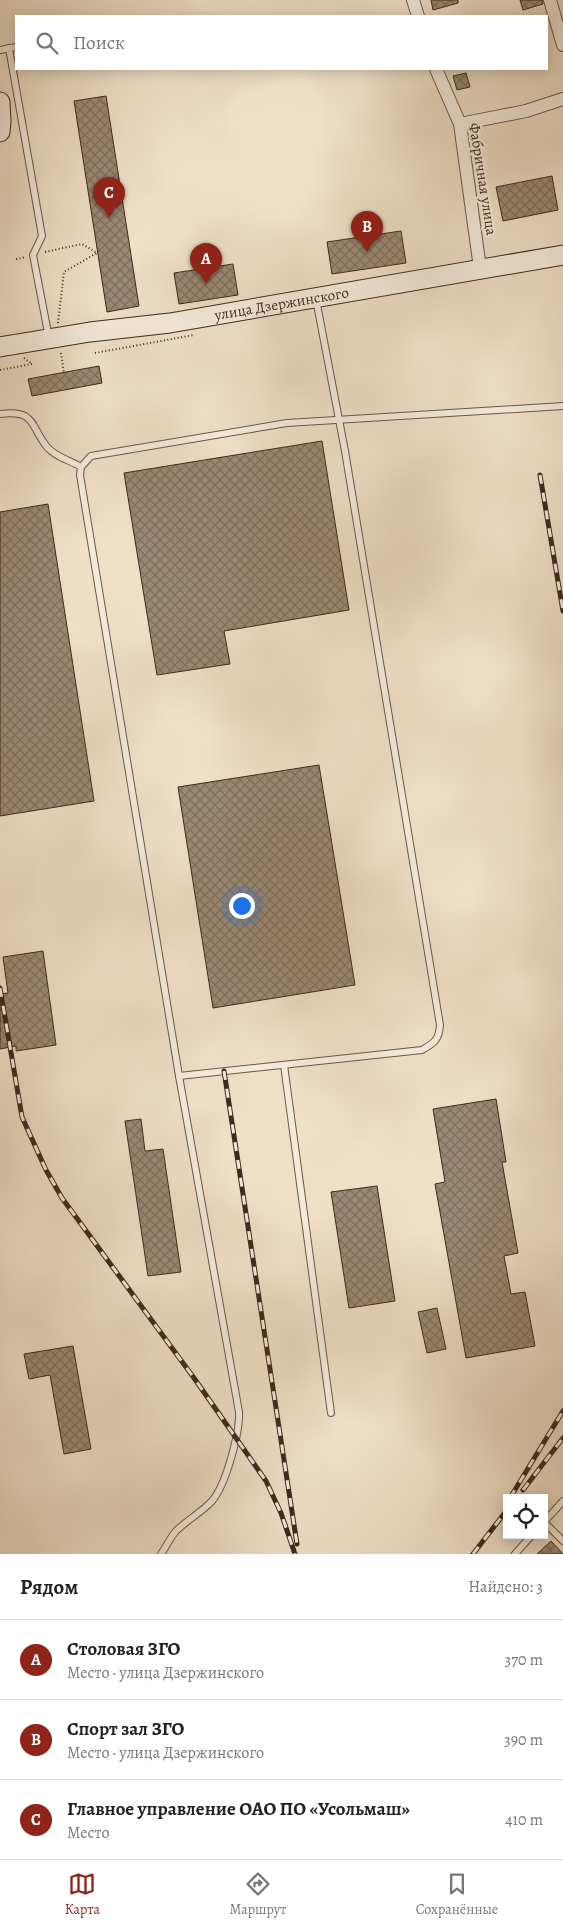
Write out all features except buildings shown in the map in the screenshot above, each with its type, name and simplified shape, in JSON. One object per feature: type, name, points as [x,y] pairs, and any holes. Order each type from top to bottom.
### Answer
[{"type":"street","points":[[414,0],[418,15]]},
{"type":"street","points":[[550,0],[563,45]]},
{"type":"street","name":"Фабричная улица","points":[[436,70],[460,124],[480,268]]},
{"type":"street","points":[[460,124],[526,111],[563,99]]},
{"type":"street","points":[[0,102],[0,132]]},
{"type":"street","name":"улица Дзержинского","points":[[0,347],[56,340],[90,332],[170,324],[480,268],[563,255]]},
{"type":"lane","points":[[0,50],[13,48],[15,61]]},
{"type":"lane","points":[[16,70],[42,236],[34,255],[56,340]]},
{"type":"lane","points":[[180,1076],[422,1050],[439,1038],[440,1025],[437,1006],[339,420],[316,298]]},
{"type":"lane","points":[[161,1554],[175,1532],[213,1500],[228,1470],[240,1420],[180,1076],[80,475],[81,467],[91,456],[287,423],[563,406]]},
{"type":"lane","points":[[0,414],[13,412],[25,416],[33,422],[46,447],[55,454],[81,467]]},
{"type":"lane","points":[[284,1065],[331,1413]]},
{"type":"lane","points":[[548,1518],[563,1501]]},
{"type":"lane","points":[[548,1526],[563,1541]]},
{"type":"lane","points":[[515,1554],[528,1539]]},
{"type":"path","points":[[59,248],[82,244],[97,253],[64,272],[56,340],[64,373]]},
{"type":"path","points":[[0,370],[32,364]]},
{"type":"railway","points":[[540,475],[563,611]]},
{"type":"railway","points":[[0,988],[22,1117],[46,1170],[62,1198],[194,1378],[266,1481],[281,1513],[295,1554]]},
{"type":"railway","points":[[224,1071],[297,1544]]},
{"type":"railway","points":[[512,1494],[563,1411]]},
{"type":"railway","points":[[523,1490],[563,1438]]},
{"type":"railway","points":[[473,1554],[503,1515]]},
{"type":"place","name":"Главное управление ОАО ПО «Усольмаш»","points":[[109,218]]},
{"type":"place","name":"Спорт зал ЗГО","points":[[367,252]]},
{"type":"place","name":"Столовая ЗГО","points":[[206,284]]}]
